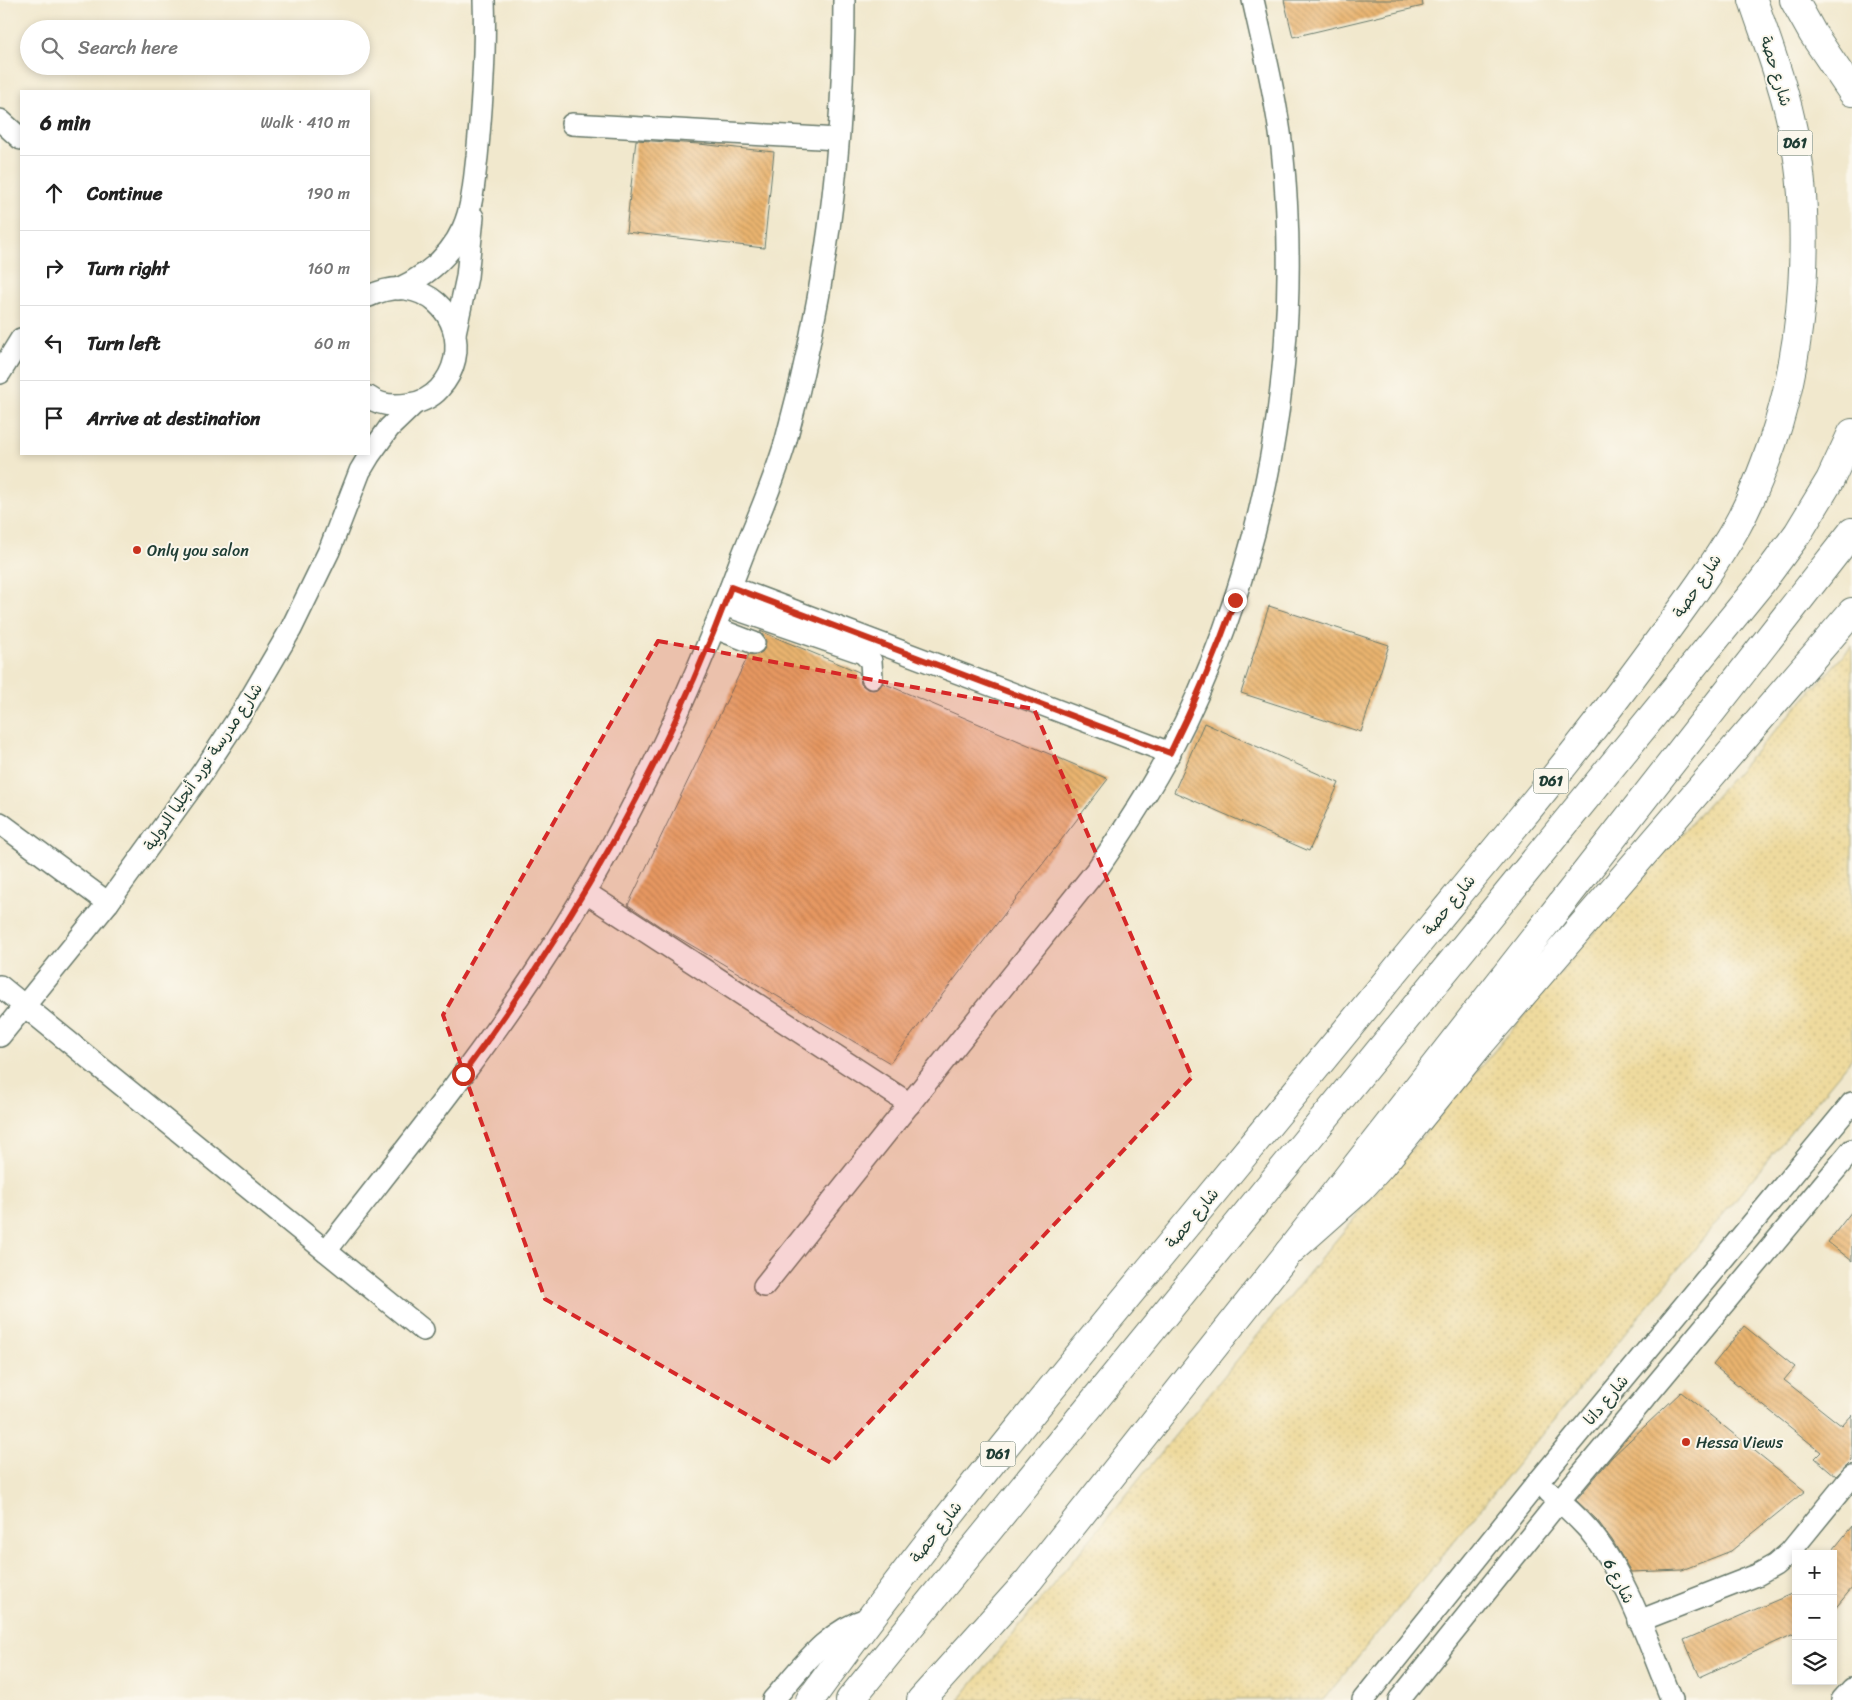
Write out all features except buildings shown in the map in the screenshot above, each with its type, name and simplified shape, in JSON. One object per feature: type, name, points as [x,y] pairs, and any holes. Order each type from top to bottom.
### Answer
[{"type":"main road","name":"شارع حصة","points":[[810,1700],[869,1618],[1036,1407],[1594,729],[1695,592],[1737,525],[1757,484],[1787,392],[1797,346],[1803,229],[1799,162],[1791,120],[1780,80],[1753,0]]},
{"type":"main road","points":[[1794,0],[1813,34],[1852,92]]},
{"type":"main road","points":[[850,1700],[1761,583],[1798,533],[1830,480],[1852,433]]},
{"type":"main road","points":[[921,1700],[1028,1580],[1289,1252],[1852,532]]},
{"type":"main road","points":[[1289,1252],[1360,1189],[1386,1160],[1480,1044],[1852,612]]},
{"type":"street","points":[[455,333],[464,296],[470,249],[483,74],[484,0]]},
{"type":"street","points":[[326,1251],[492,1034],[532,978],[585,892],[628,816],[690,689],[728,596],[785,444],[797,394],[818,292],[833,190],[842,81],[844,0]]},
{"type":"street","points":[[764,1286],[1098,868],[1126,827],[1170,753],[1218,648],[1235,600],[1263,502],[1273,452],[1280,401],[1288,299],[1286,197],[1282,146],[1274,95],[1253,0]]},
{"type":"street","points":[[0,120],[20,138]]},
{"type":"street","points":[[572,124],[838,139]]},
{"type":"street","points":[[398,289],[430,271],[454,244],[463,228],[473,192]]},
{"type":"street","points":[[370,296],[381,291],[398,289],[418,292],[438,304],[448,317],[455,333],[457,346],[456,359],[449,377],[437,392],[426,399],[414,404],[400,406],[386,404],[370,398]]},
{"type":"street","points":[[0,374],[20,341]]},
{"type":"street","name":"شارع مدرسة نورد أنجليا الدولية","points":[[370,452],[401,415],[414,404]]},
{"type":"street","name":"شارع مدرسة نورد أنجليا الدولية","points":[[0,1036],[108,903],[202,773],[265,675],[311,590],[346,511],[362,462]]},
{"type":"street","points":[[728,596],[1170,753]]},
{"type":"street","points":[[728,596],[775,629],[863,653],[870,661],[872,678]]},
{"type":"street","points":[[715,628],[754,643]]},
{"type":"street","points":[[0,824],[108,903]]},
{"type":"street","points":[[585,892],[910,1104]]},
{"type":"street","points":[[0,986],[423,1330]]},
{"type":"street","name":"شارع دانا","points":[[1363,1700],[1538,1482],[1852,1103]]},
{"type":"street","name":"شارع دانا","points":[[1399,1700],[1560,1501],[1852,1150]]},
{"type":"street","points":[[1639,1621],[1757,1575],[1775,1565],[1790,1552],[1852,1476]]},
{"type":"street","name":"شارع 6","points":[[1538,1482],[1588,1529],[1608,1558],[1625,1588],[1672,1700]]},
{"type":"street","points":[[773,1700],[834,1634],[869,1618]]},
{"type":"street","points":[[1842,1700],[1852,1689]]},
{"type":"highlighted area","points":[[658,641],[1034,709],[1192,1077],[831,1463],[545,1299],[443,1015]]},
{"type":"sand","points":[[1852,646],[1852,1058],[1323,1700],[959,1700],[1333,1243],[1561,972]]},
{"type":"place","name":"Only you salon","points":[[137,550]]},
{"type":"place","name":"Hessa Views","points":[[1686,1442]]},
{"type":"route","points":[[463,1074],[532,978],[594,878],[660,753],[690,689],[731,587],[1170,753],[1218,648],[1235,600]]}]
